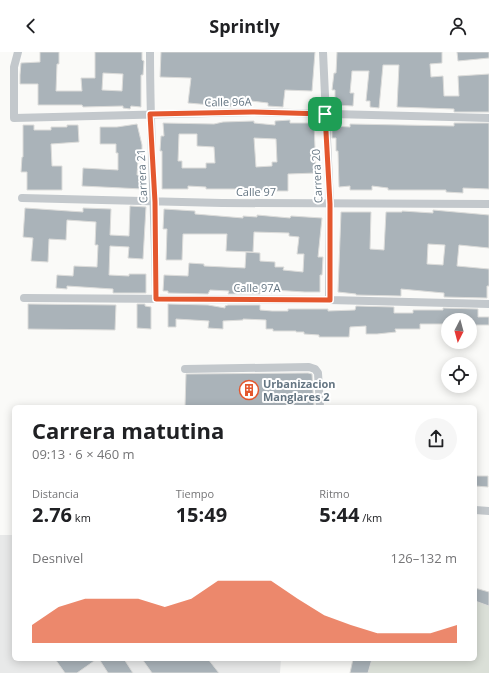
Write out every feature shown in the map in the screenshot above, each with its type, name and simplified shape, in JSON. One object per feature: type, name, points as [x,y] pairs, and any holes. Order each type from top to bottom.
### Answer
[{"type":"street","name":"Calle 96A","points":[[18,52],[14,67],[14,118],[252,112],[489,118]]},
{"type":"street","name":"Carrera 21","points":[[150,52],[150,114],[155,202],[156,299]]},
{"type":"street","name":"Carrera 20","points":[[323,52],[330,204],[330,300]]},
{"type":"street","name":"Calle 97","points":[[22,198],[155,202],[489,204]]},
{"type":"street","name":"Calle 97A","points":[[24,298],[330,300],[489,304]]},
{"type":"street","points":[[185,368],[309,367],[315,369],[318,374],[320,405]]},
{"type":"street","points":[[477,510],[489,511]]},
{"type":"shaded area","points":[[0,535],[12,535],[12,661],[281,661],[280,673],[0,673]]},
{"type":"shaded area","points":[[477,589],[489,592],[489,673],[350,673],[353,661],[477,661]]},
{"type":"building","points":[[40,52],[59,52],[56,91],[82,91],[81,78],[95,78],[95,52],[142,52],[142,60],[144,61],[143,75],[141,75],[141,107],[131,106],[130,109],[123,108],[123,106],[83,107],[82,105],[38,105],[38,84],[20,84],[20,75],[21,63],[40,62]],"holes":[[[103,73],[123,74],[122,91],[102,90]]]},
{"type":"building","points":[[161,52],[315,52],[312,91],[285,90],[283,107],[268,106],[268,103],[251,101],[251,106],[234,104],[234,107],[188,103],[191,78],[160,77]]},
{"type":"building","points":[[337,52],[442,52],[442,63],[430,64],[431,77],[443,76],[444,96],[459,96],[458,76],[489,74],[489,112],[454,112],[454,109],[397,107],[399,65],[383,65],[379,108],[370,107],[370,101],[366,101],[369,71],[352,71],[350,93],[354,93],[353,106],[335,105],[335,90],[332,90],[334,73],[336,73]]},
{"type":"building","points":[[457,52],[489,52],[489,58],[458,61]]},
{"type":"building","points":[[290,120],[290,123],[314,123],[316,173],[288,174],[288,191],[206,189],[206,187],[188,186],[188,189],[162,189],[162,151],[160,151],[161,136],[164,136],[163,123],[214,124],[223,122],[254,121],[254,123],[275,125],[275,121]],"holes":[[[179,134],[197,134],[197,146],[214,147],[215,163],[206,163],[206,168],[182,168],[182,161],[178,161]],[[254,138],[276,139],[277,162],[272,162],[272,166],[256,167]]]},
{"type":"building","points":[[454,123],[489,123],[489,189],[463,188],[463,193],[446,192],[446,190],[388,190],[388,188],[372,186],[372,190],[350,190],[350,186],[339,187],[338,151],[336,151],[336,138],[332,138],[332,126],[350,127],[350,124],[454,126]]},
{"type":"building","points":[[137,124],[142,145],[142,160],[138,160],[137,175],[144,175],[143,189],[82,186],[83,168],[118,170],[118,153],[116,153],[116,144],[100,144],[100,127],[117,127]]},
{"type":"building","points":[[23,125],[34,125],[34,130],[51,130],[51,127],[78,125],[79,142],[51,144],[52,166],[62,166],[62,190],[27,190],[27,172],[21,172],[23,157]]},
{"type":"building","points":[[130,206],[146,207],[143,259],[128,258],[129,247],[110,246],[109,275],[129,276],[129,274],[146,274],[146,293],[113,293],[113,289],[67,286],[67,289],[56,288],[57,275],[73,276],[74,266],[97,267],[98,245],[95,245],[96,222],[67,220],[66,240],[49,239],[48,262],[31,261],[33,238],[23,237],[25,208],[83,212],[83,208],[111,209],[110,235],[129,236]]},
{"type":"building","points":[[164,209],[195,211],[195,214],[243,218],[243,216],[257,217],[257,215],[290,218],[291,216],[322,218],[318,257],[323,257],[322,275],[320,275],[320,292],[273,290],[273,293],[260,292],[260,294],[228,294],[229,291],[210,290],[208,294],[168,293],[168,291],[163,291],[164,275],[188,276],[189,263],[204,264],[204,266],[245,268],[246,252],[260,253],[260,261],[275,262],[275,267],[284,267],[283,270],[303,272],[304,254],[297,254],[299,237],[289,236],[289,233],[254,232],[253,252],[226,251],[227,234],[183,234],[182,260],[166,260],[167,229],[163,229]]},
{"type":"building","points":[[433,210],[489,215],[489,248],[459,245],[457,266],[489,269],[487,298],[444,297],[444,293],[401,289],[401,296],[356,295],[338,292],[341,212],[371,212],[370,249],[384,250],[386,212],[402,211],[433,213]],"holes":[[[428,244],[445,245],[443,265],[427,264]]]},
{"type":"building","points":[[28,304],[116,305],[115,330],[28,329]]},
{"type":"building","points":[[137,304],[145,304],[145,306],[151,307],[151,329],[137,328]]},
{"type":"building","points":[[168,304],[208,305],[225,308],[225,306],[228,305],[260,305],[260,310],[272,311],[288,311],[288,309],[328,309],[328,311],[355,310],[356,306],[394,307],[394,313],[413,313],[413,310],[443,310],[443,308],[478,309],[478,317],[489,317],[489,325],[477,325],[477,313],[441,313],[441,324],[420,324],[420,329],[395,329],[396,332],[377,334],[366,334],[366,326],[350,327],[349,337],[319,337],[319,335],[304,334],[304,332],[273,331],[273,329],[266,329],[266,320],[243,319],[223,321],[223,329],[208,328],[209,321],[176,319],[176,327],[168,327]]},
{"type":"building","name":"Urbanizacion Manglares 2","points":[[308,373],[312,374],[314,405],[185,405],[186,374]]},
{"type":"building","points":[[477,476],[488,476],[488,487],[477,486]]},
{"type":"building","points":[[477,589],[489,592],[489,606],[477,602]]},
{"type":"building","points":[[56,661],[94,661],[77,673],[65,673]]},
{"type":"building","points":[[100,661],[125,661],[133,673],[108,673]]},
{"type":"building","points":[[143,661],[210,661],[219,673],[152,673]]},
{"type":"building","points":[[353,661],[371,661],[368,673],[350,673]]},
{"type":"place","name":"Urbanizacion Manglares 2","points":[[249,390]]},
{"type":"route","points":[[252,112],[325,114],[330,204],[330,300],[156,299],[155,202],[150,114],[252,112]]}]
